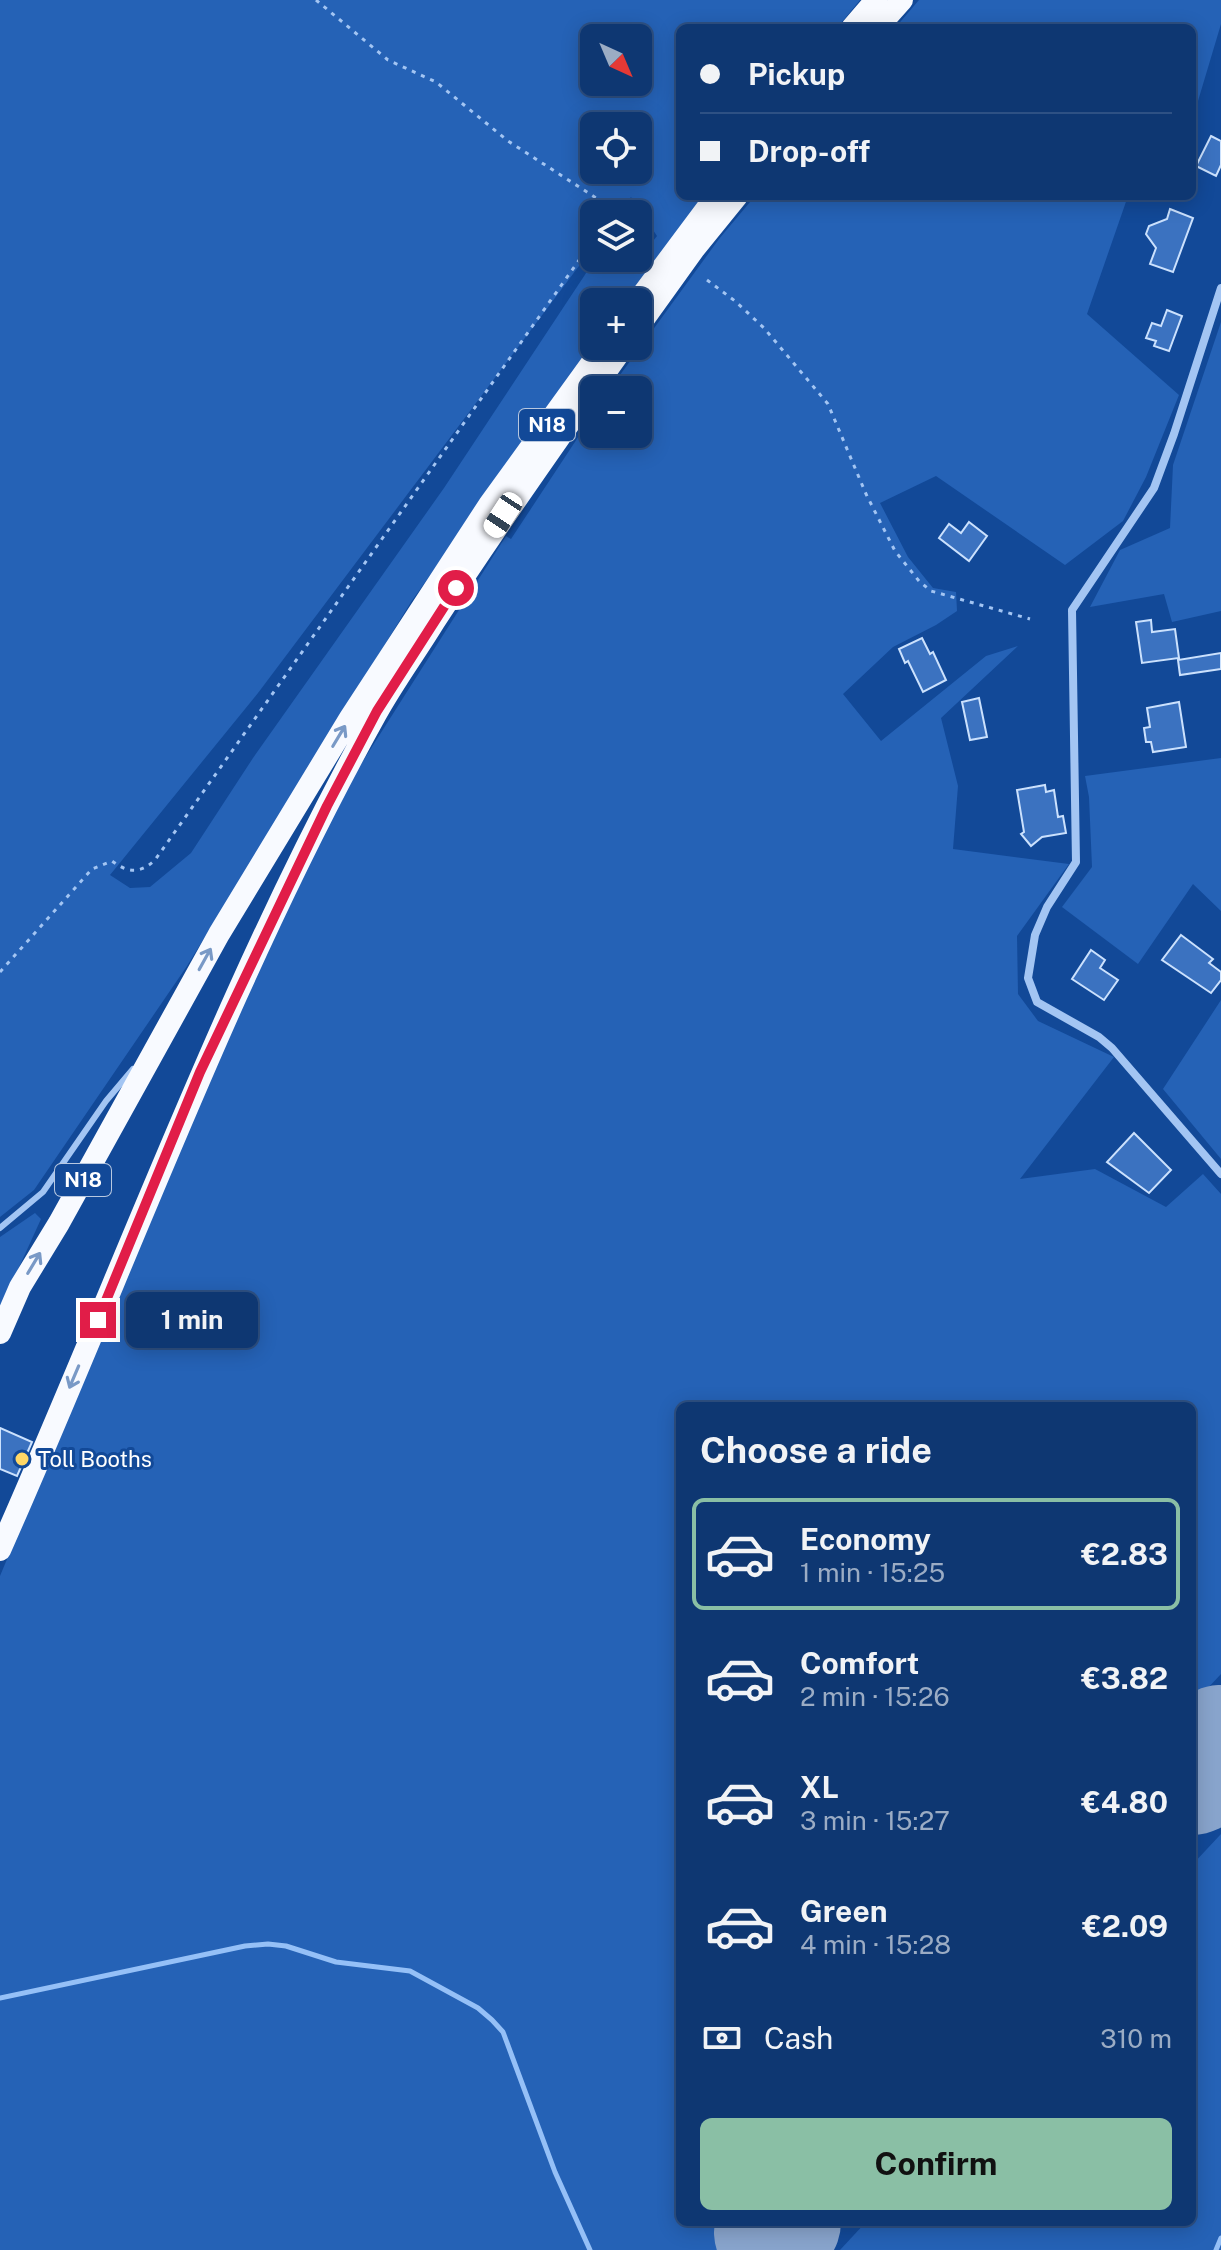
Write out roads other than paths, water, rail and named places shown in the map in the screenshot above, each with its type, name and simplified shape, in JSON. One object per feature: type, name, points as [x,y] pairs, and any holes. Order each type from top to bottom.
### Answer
[{"type":"highway","points":[[855,24],[876,0]]},
{"type":"highway","points":[[881,24],[902,0]]},
{"type":"highway","points":[[647,288],[713,200]]},
{"type":"highway","points":[[652,308],[734,200]]},
{"type":"highway","name":"N18","points":[[0,1333],[20,1287],[59,1223],[219,934],[350,718],[489,505],[594,360]]},
{"type":"highway","name":"N18","points":[[0,1550],[135,1234],[200,1072],[327,806],[377,711],[503,515],[614,360]]},
{"type":"street","points":[[1221,288],[1154,488],[1072,610],[1076,862],[1070,876],[1047,907],[1035,935],[1028,978],[1037,1002],[1099,1037],[1112,1048],[1221,1174]]},
{"type":"lane","points":[[0,1228],[43,1192],[106,1101],[168,1027]]},
{"type":"waterway","points":[[0,1998],[245,1946],[268,1944],[286,1946],[336,1962],[410,1971],[478,2008],[503,2032],[555,2172],[590,2250]]},
{"type":"waterway","points":[[1216,2250],[1221,2238]]},
{"type":"place","name":"Toll Booths","points":[[22,1459]]}]
